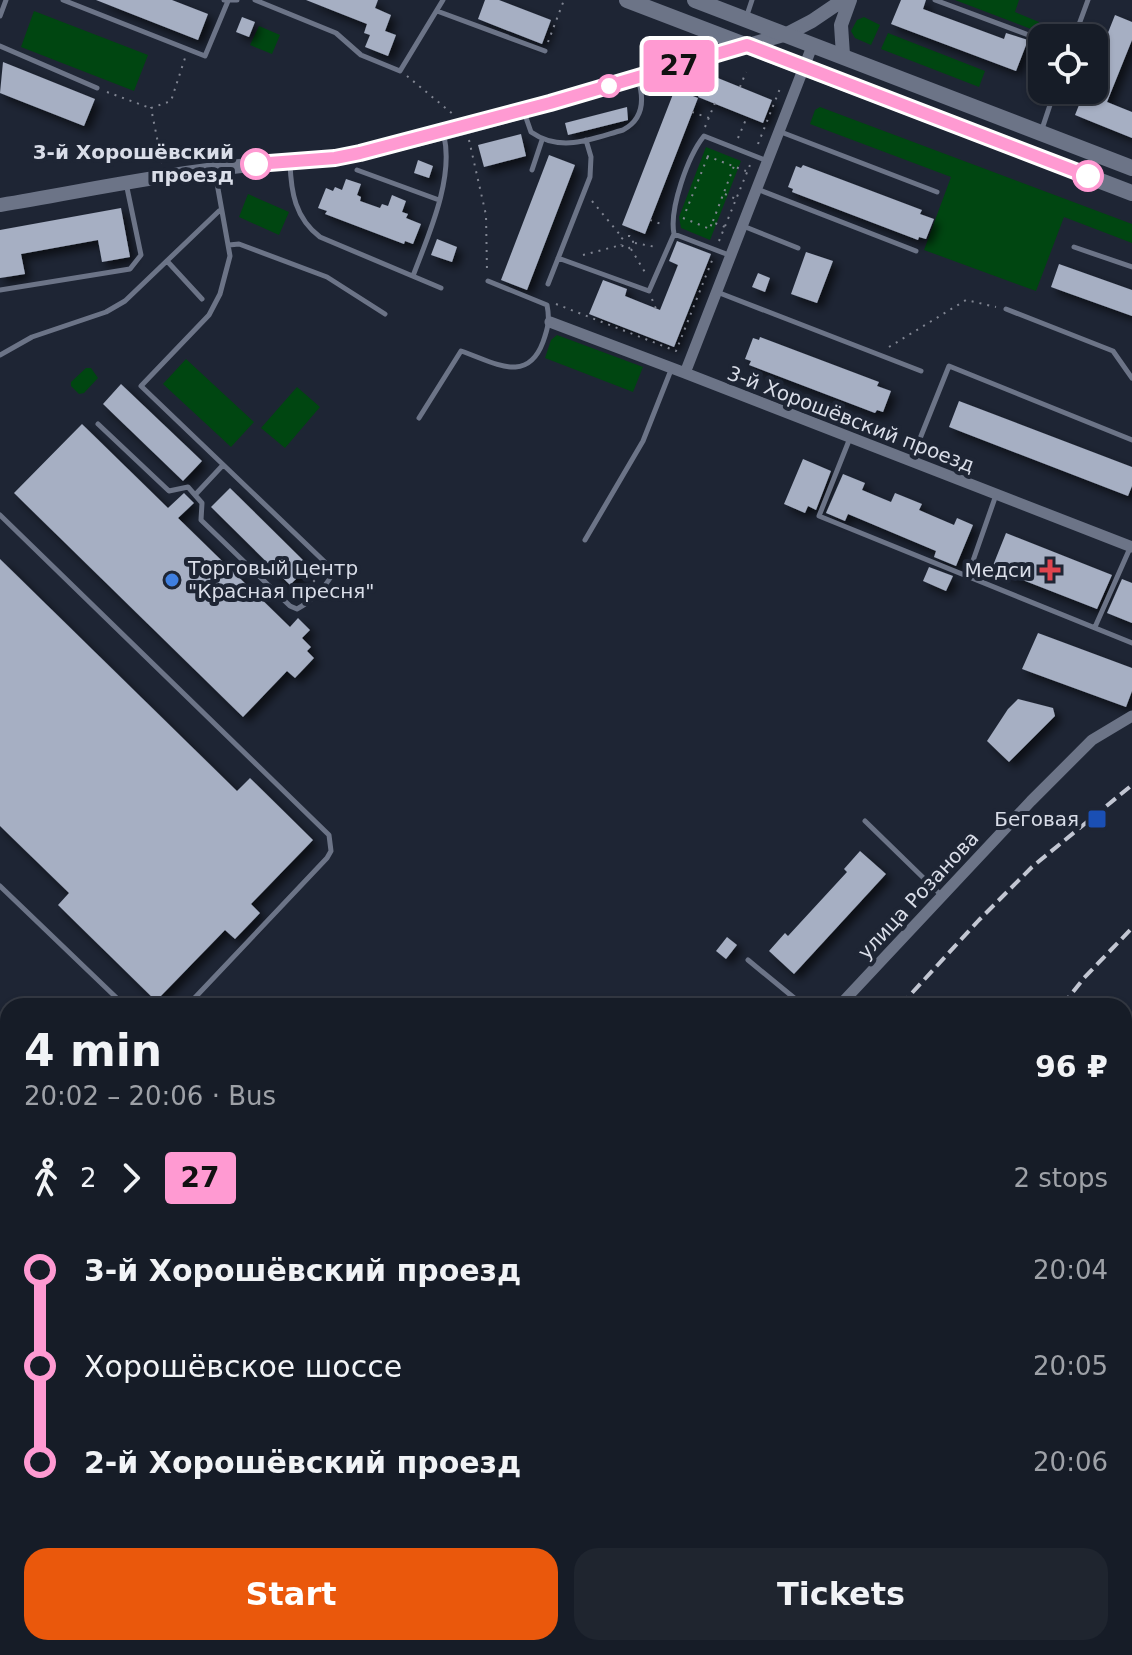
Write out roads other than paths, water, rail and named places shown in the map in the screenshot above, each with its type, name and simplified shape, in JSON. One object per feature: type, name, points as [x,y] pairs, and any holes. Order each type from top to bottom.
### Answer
[{"type":"main road","points":[[627,0],[1132,193]]},
{"type":"main road","points":[[695,0],[1132,168]]},
{"type":"street","points":[[0,205],[164,176],[360,153],[787,34],[843,0]]},
{"type":"street","points":[[843,55],[841,25],[850,0]]},
{"type":"street","points":[[787,34],[786,51],[800,66]]},
{"type":"street","points":[[685,373],[768,161],[800,66],[813,44]]},
{"type":"street","name":"3-й Хорошёвский проезд","points":[[550,322],[1132,546]]},
{"type":"street","name":"улица Розанова","points":[[847,998],[1092,740],[1132,716]]},
{"type":"lane","points":[[0,16],[6,0]]},
{"type":"lane","points":[[63,0],[205,56],[226,1],[237,0]]},
{"type":"lane","points":[[255,0],[336,33],[361,55],[400,71],[443,0]]},
{"type":"lane","points":[[745,19],[752,0]]},
{"type":"lane","points":[[935,0],[1028,35]]},
{"type":"lane","points":[[1079,24],[1088,0]]},
{"type":"lane","points":[[437,11],[545,51]]},
{"type":"lane","points":[[0,46],[97,88]]},
{"type":"lane","points":[[523,110],[531,132],[542,140],[562,145],[586,140],[631,126],[642,101],[638,78]]},
{"type":"lane","points":[[1040,133],[1050,104]]},
{"type":"lane","points":[[779,131],[937,192]]},
{"type":"lane","points":[[413,276],[436,216],[447,156],[443,132]]},
{"type":"lane","points":[[558,258],[649,291],[674,234],[673,206],[704,136],[768,161]]},
{"type":"lane","points":[[532,170],[542,140]]},
{"type":"lane","points":[[548,284],[592,166],[586,140]]},
{"type":"lane","points":[[290,162],[298,213],[311,230],[320,237],[441,288]]},
{"type":"lane","points":[[98,424],[169,491],[188,487],[202,503],[201,520],[290,606],[297,609],[305,604],[330,580],[333,573],[329,566],[141,386],[217,305],[230,256],[214,169]]},
{"type":"lane","points":[[357,170],[439,200]]},
{"type":"lane","points":[[0,290],[130,269],[141,255],[126,183]]},
{"type":"lane","points":[[757,189],[916,251]]},
{"type":"lane","points":[[0,355],[32,337],[125,301],[220,210]]},
{"type":"lane","points":[[742,226],[798,248]]},
{"type":"lane","points":[[674,234],[731,256]]},
{"type":"lane","points":[[229,245],[239,244],[327,277],[385,314]]},
{"type":"lane","points":[[1074,247],[1132,267]]},
{"type":"lane","points":[[167,261],[202,299]]},
{"type":"lane","points":[[419,418],[461,351],[515,368],[528,366],[538,355],[550,322],[547,305],[488,281]]},
{"type":"lane","points":[[716,292],[921,371]]},
{"type":"lane","points":[[1006,309],[1113,351],[1132,378]]},
{"type":"lane","points":[[910,461],[949,366],[1132,440]]},
{"type":"lane","points":[[585,540],[643,441],[672,368]]},
{"type":"lane","points":[[850,438],[819,516],[1132,643]]},
{"type":"lane","points":[[195,495],[223,465]]},
{"type":"lane","points":[[968,575],[997,494]]},
{"type":"lane","points":[[0,515],[329,835],[331,851],[327,858],[195,998]]},
{"type":"lane","points":[[1095,627],[1132,546]]},
{"type":"lane","points":[[865,821],[942,897]]},
{"type":"lane","points":[[0,886],[117,998]]},
{"type":"lane","points":[[748,960],[794,998]]},
{"type":"railway","points":[[907,998],[1032,867],[1132,785]]},
{"type":"railway","points":[[1068,998],[1132,928]]},
{"type":"place","name":"3-й Хорошёвский проезд","points":[[256,164]]},
{"type":"place","name":"Медси","points":[[1050,570]]},
{"type":"place","name":"Торговый центр \"Красная пресня\"","points":[[172,580]]},
{"type":"place","name":"Беговая","points":[[1097,819]]}]
